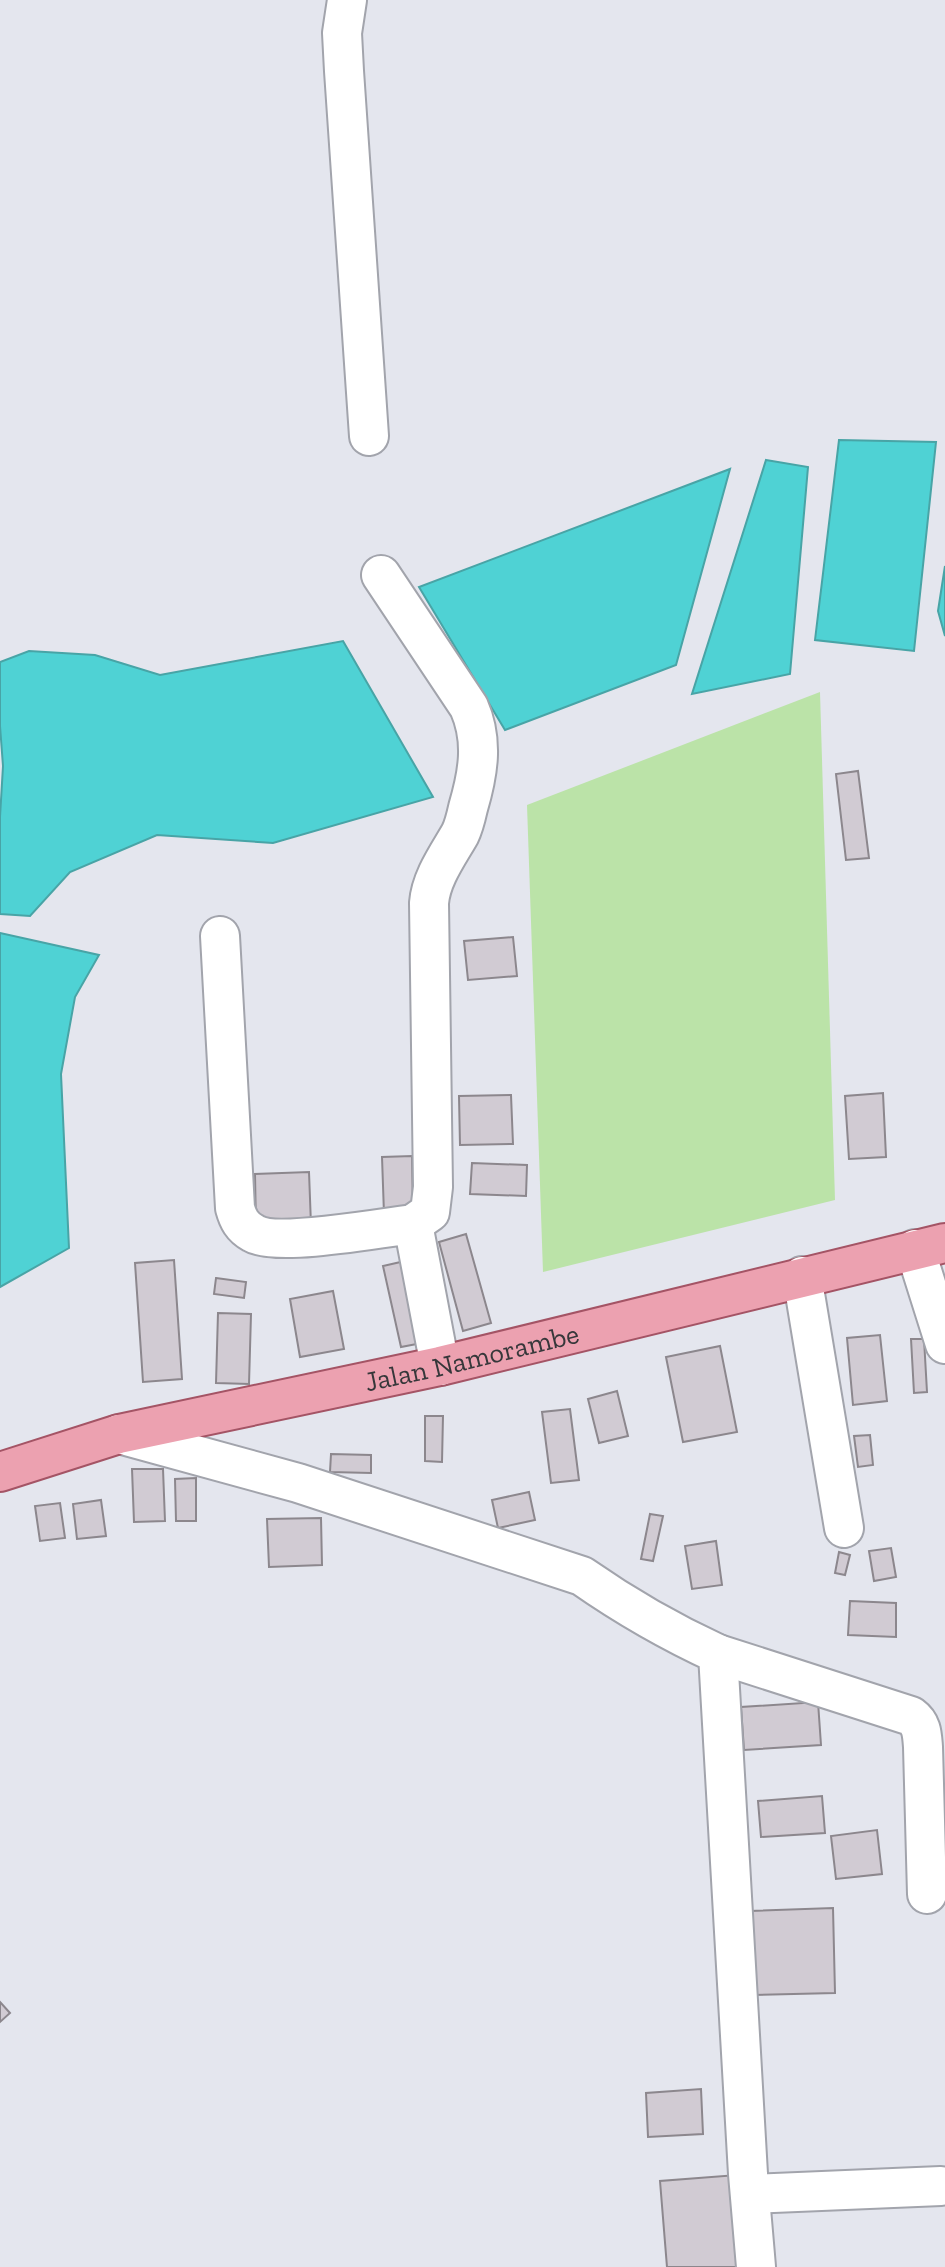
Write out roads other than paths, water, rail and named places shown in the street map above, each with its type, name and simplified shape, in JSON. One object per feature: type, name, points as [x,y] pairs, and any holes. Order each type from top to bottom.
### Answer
[{"type":"main road","name":"Jalan Namorambe","points":[[0,1472],[119,1434],[440,1366],[930,1246]]},
{"type":"street","points":[[347,0],[342,33],[369,436]]},
{"type":"street","points":[[220,936],[235,1208],[239,1222],[254,1234],[282,1240],[413,1224],[430,1212],[433,1187],[430,891],[465,820],[477,779],[478,737],[476,723],[469,707],[381,575]]},
{"type":"street","points":[[413,1224],[440,1366]]},
{"type":"street","points":[[930,1246],[945,1344]]},
{"type":"street","points":[[802,1276],[844,1528]]},
{"type":"street","points":[[119,1434],[298,1483],[582,1576],[655,1623],[718,1654],[911,1716],[918,1721],[922,1731],[927,1894]]},
{"type":"street","points":[[718,1654],[756,2267]]},
{"type":"street","points":[[750,2194],[942,2186]]},
{"type":"water","points":[[839,440],[936,442],[914,651],[815,640]]},
{"type":"water","points":[[766,460],[808,467],[790,674],[692,694]]},
{"type":"water","points":[[730,469],[676,665],[505,730],[419,587]]},
{"type":"water","points":[[945,566],[945,636],[938,611]]},
{"type":"water","points":[[343,641],[433,797],[273,843],[157,835],[70,872],[30,916],[0,914],[3,766],[0,662],[29,651],[95,655],[160,675]]},
{"type":"water","points":[[0,933],[99,955],[75,997],[61,1074],[69,1248],[0,1287]]}]
